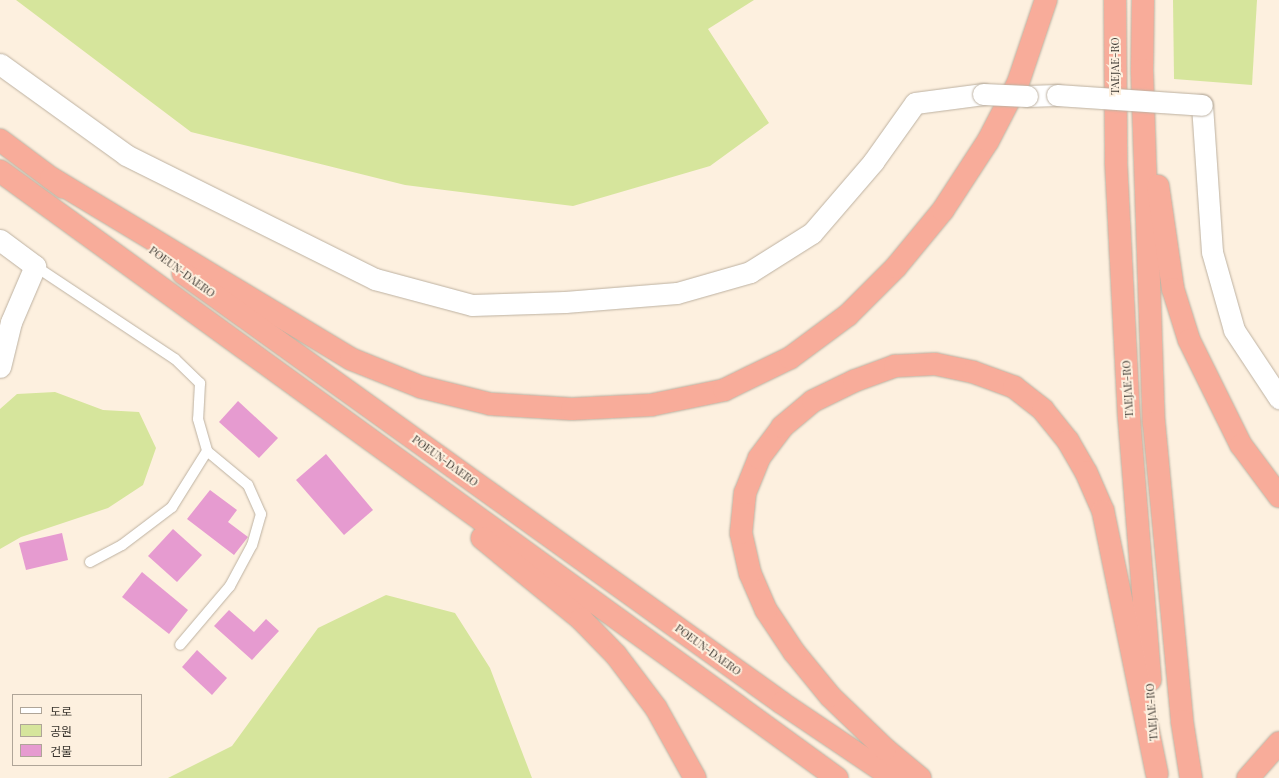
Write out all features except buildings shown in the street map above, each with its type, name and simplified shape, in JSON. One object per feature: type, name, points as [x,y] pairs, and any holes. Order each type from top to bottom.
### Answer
[{"type":"highway","points":[[51,178],[351,359],[421,387],[490,404],[572,409],[651,405],[724,390],[790,358],[848,315],[896,267],[943,210],[988,141],[1018,83],[1046,0]]},
{"type":"highway","name":"TAEJAE-RO","points":[[1115,0],[1116,162],[1129,409],[1157,775]]},
{"type":"highway","points":[[1143,0],[1142,70],[1154,423],[1182,721],[1191,778]]},
{"type":"highway","points":[[1142,70],[1173,289],[1184,325],[1241,445],[1279,496]]},
{"type":"highway","name":"POEUN-DAERO","points":[[0,140],[782,703],[893,778]]},
{"type":"highway","points":[[0,171],[837,778]]},
{"type":"highway","points":[[920,778],[885,749],[830,696],[794,652],[766,610],[750,573],[741,533],[745,493],[759,458],[782,427],[813,401],[854,381],[895,366],[935,364],[973,372],[1014,387],[1043,410],[1068,441],[1086,472],[1103,510],[1157,775]]},
{"type":"highway","points":[[313,398],[581,619],[616,655],[656,708],[695,778]]},
{"type":"highway","points":[[1248,778],[1279,743]]},
{"type":"street","points":[[0,64],[126,155],[375,279],[472,304],[565,302],[677,293],[750,272],[812,233],[873,162],[915,103],[983,94],[1026,96],[1057,95],[1202,105],[1212,252],[1234,330],[1279,398]]},
{"type":"street","points":[[0,240],[35,266],[11,322],[0,367]]},
{"type":"lane","points":[[35,266],[175,359],[200,383],[198,419],[207,451],[248,485],[261,514],[252,545],[230,586],[180,645]]},
{"type":"lane","points":[[90,562],[122,545],[172,507],[207,451]]},
{"type":"green space","points":[[16,0],[754,0],[708,29],[769,123],[710,166],[573,206],[405,185],[191,132]]},
{"type":"green space","points":[[1173,0],[1257,0],[1252,85],[1174,79]]},
{"type":"green space","points":[[55,392],[103,410],[139,412],[156,448],[143,485],[108,508],[21,537],[0,549],[0,409],[17,394]]},
{"type":"green space","points":[[386,595],[455,613],[490,668],[532,778],[168,778],[232,746],[318,628]]}]
